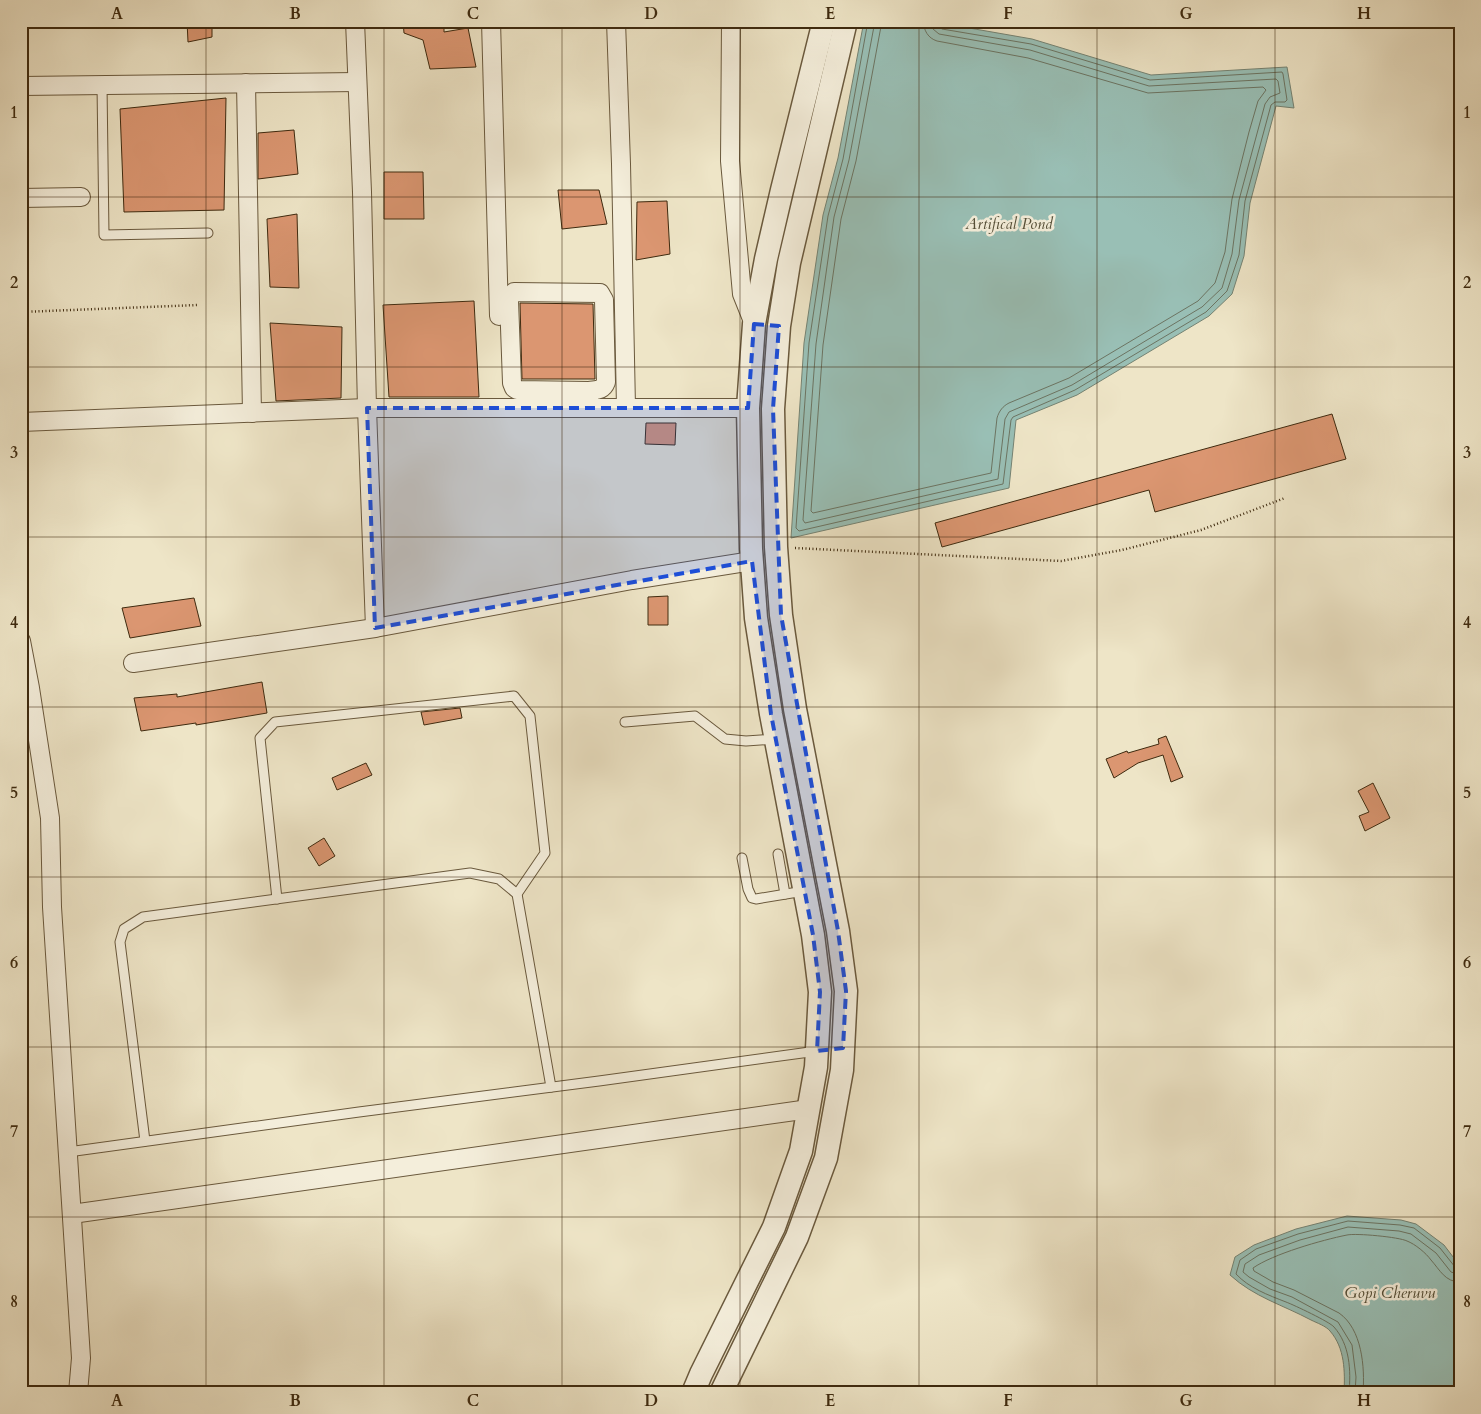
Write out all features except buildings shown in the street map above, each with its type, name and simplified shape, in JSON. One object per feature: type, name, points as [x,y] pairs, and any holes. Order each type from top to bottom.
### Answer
[{"type":"street","points":[[355,21],[362,192],[366,408],[375,628]]},
{"type":"street","points":[[491,21],[502,408]]},
{"type":"street","points":[[616,21],[626,407]]},
{"type":"street","points":[[732,21],[730,160],[742,294],[754,324]]},
{"type":"street","points":[[693,1393],[774,1227],[801,1151],[816,1067],[820,992],[813,935],[795,892],[775,739],[756,618],[752,561],[748,408],[754,324],[766,259],[824,21]]},
{"type":"street","points":[[721,1393],[797,1237],[826,1158],[842,1070],[846,991],[838,931],[796,709],[781,615],[776,547],[773,409],[779,326],[789,263],[846,21]]},
{"type":"street","points":[[21,86],[357,82]]},
{"type":"street","points":[[246,83],[252,413]]},
{"type":"street","points":[[21,198],[80,198]]},
{"type":"street","points":[[21,422],[366,408],[538,408],[589,399],[604,387],[606,382],[603,296],[600,293],[514,292],[510,295],[512,383],[517,390],[537,390],[589,399],[626,407],[748,408]]},
{"type":"street","points":[[754,324],[779,326]]},
{"type":"street","points":[[537,390],[538,408]]},
{"type":"street","points":[[133,663],[375,628],[632,580],[752,561]]},
{"type":"street","points":[[21,641],[50,818],[52,907],[81,1358],[78,1393]]},
{"type":"street","points":[[817,1050],[843,1048]]},
{"type":"street","points":[[72,1214],[809,1109]]},
{"type":"lane","points":[[102,85],[104,235],[208,233]]},
{"type":"lane","points":[[277,899],[260,738],[275,722],[514,696],[530,716],[545,853],[517,894]]},
{"type":"lane","points":[[625,722],[695,716],[725,739],[746,741],[775,739]]},
{"type":"lane","points":[[742,858],[748,889],[752,898],[795,892],[778,854]]},
{"type":"lane","points":[[145,1141],[120,942],[124,929],[143,917],[470,873],[498,879],[517,894],[551,1087]]},
{"type":"lane","points":[[68,1152],[817,1050]]},
{"type":"path","points":[[21,312],[198,305]]},
{"type":"path","points":[[776,547],[1061,560],[1122,550],[1201,530],[1285,498]]},
{"type":"highlighted area","points":[[754,324],[779,326],[773,409],[781,615],[838,931],[846,991],[843,1048],[817,1051],[820,992],[813,935],[771,714],[752,561],[375,628],[367,408],[748,408]]},
{"type":"water","name":"Artifical Pond","points":[[864,21],[929,21],[1032,39],[1151,75],[1287,67],[1294,108],[1276,106],[1250,203],[1244,256],[1232,294],[1209,316],[1077,395],[1016,420],[1009,488],[791,538],[804,343],[823,215],[838,158]]},
{"type":"water","name":"Gopi Cheruvu","points":[[1347,1216],[1401,1220],[1416,1224],[1444,1245],[1460,1266],[1460,1393],[1344,1393],[1343,1360],[1339,1345],[1328,1329],[1259,1295],[1230,1275],[1235,1257],[1254,1245],[1296,1229]]}]
